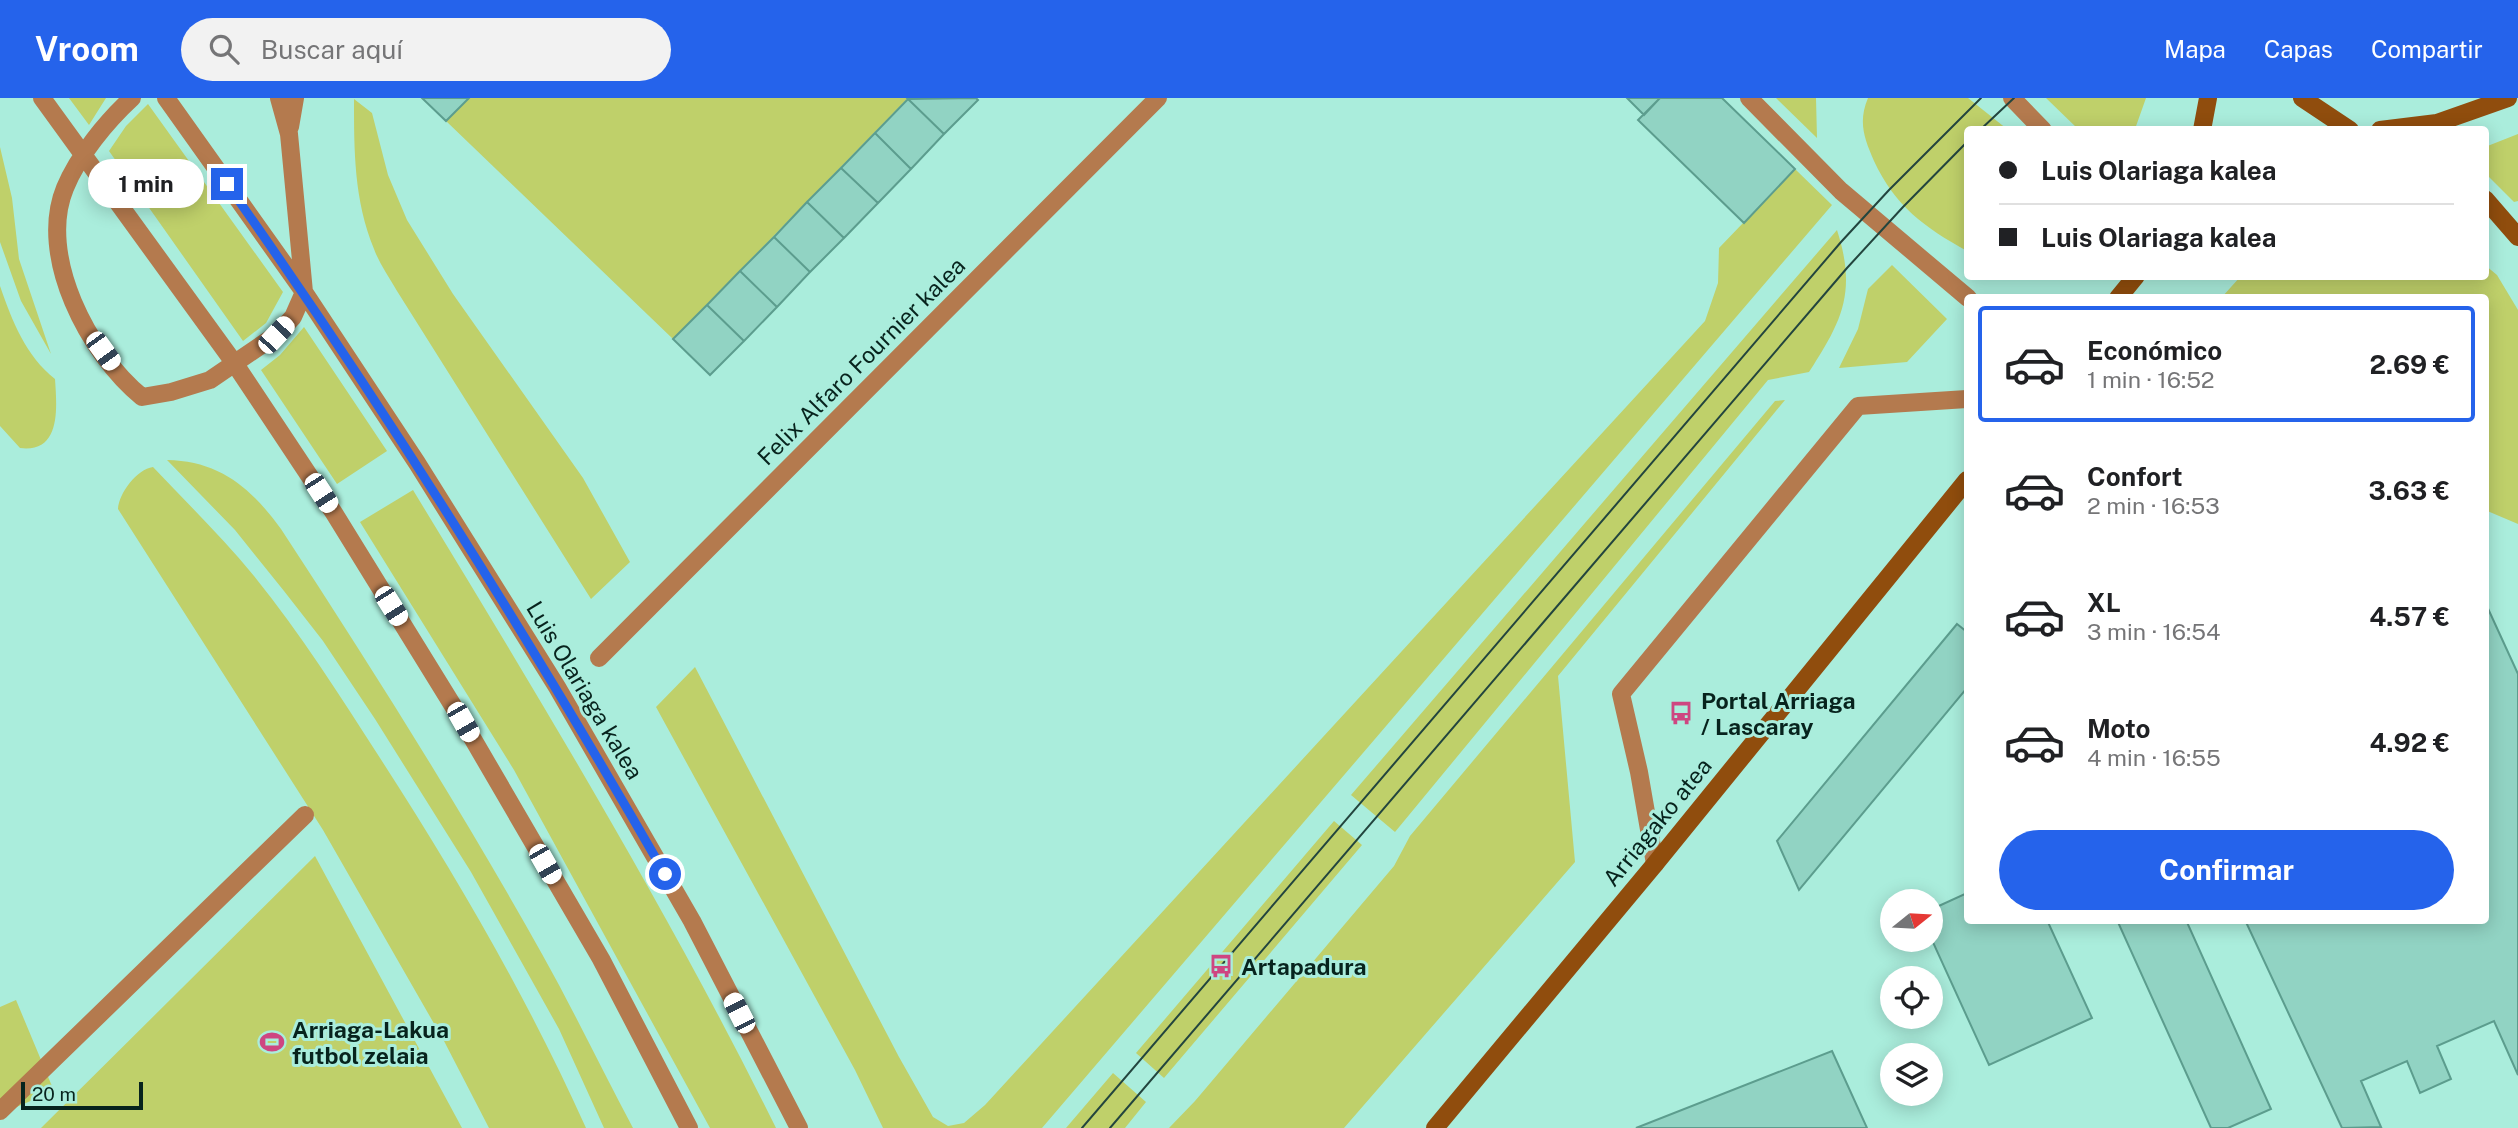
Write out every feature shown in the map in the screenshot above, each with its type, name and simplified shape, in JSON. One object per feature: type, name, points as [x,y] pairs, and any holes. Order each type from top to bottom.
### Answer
[{"type":"main road","points":[[2203,126],[2208,98]]},
{"type":"main road","points":[[2302,98],[2344,126]]},
{"type":"main road","points":[[2409,126],[2437,123],[2508,98]]},
{"type":"main road","points":[[2489,204],[2518,237]]},
{"type":"main road","points":[[2121,294],[2133,280]]},
{"type":"main road","name":"Arriagako atea","points":[[1435,1128],[1655,864],[1964,484]]},
{"type":"street","points":[[42,98],[235,364],[334,513],[463,722],[601,959],[689,1128]]},
{"type":"street","points":[[132,98],[100,132],[84,155],[65,188],[58,219],[58,246],[63,276],[72,300],[98,345],[126,384],[142,397],[172,392],[211,380],[276,335],[293,317],[304,292]]},
{"type":"street","name":"Luis Olariaga kalea","points":[[166,98],[304,292],[417,463],[557,687],[692,921],[799,1128]]},
{"type":"street","name":"Luis Olariaga kalea","points":[[279,98],[289,134],[304,292]]},
{"type":"street","points":[[289,134],[295,98]]},
{"type":"street","name":"Felix Alfaro Fournier kalea","points":[[599,658],[1158,98]]},
{"type":"street","points":[[1748,98],[1841,191],[1964,295]]},
{"type":"street","points":[[2012,98],[2039,126]]},
{"type":"street","points":[[1655,864],[1639,772],[1621,695],[1858,406],[1964,398]]},
{"type":"street","points":[[0,1111],[305,815]]},
{"type":"green space","points":[[69,98],[106,98],[89,125]]},
{"type":"green space","points":[[469,98],[908,98],[673,339],[446,121]]},
{"type":"green space","points":[[1776,98],[1816,98],[1817,138]]},
{"type":"green space","points":[[1868,98],[1968,98],[2003,126],[1964,126],[1964,249],[1924,224],[1891,191],[1870,153],[1865,137],[1865,107]]},
{"type":"green space","points":[[2046,98],[2146,98],[2136,126],[2075,126]]},
{"type":"green space","points":[[354,99],[372,113],[388,175],[407,220],[453,294],[583,478],[630,562],[591,599],[379,260],[367,231],[359,194]]},
{"type":"green space","points":[[148,104],[283,292],[266,323],[243,341],[109,151],[126,126]]},
{"type":"green space","points":[[2518,134],[2518,201],[2514,202],[2489,177],[2489,145]]},
{"type":"green space","points":[[0,147],[12,198],[19,259],[51,354],[21,301],[0,242]]},
{"type":"green space","points":[[1795,169],[1832,205],[1042,1128],[883,1128],[855,1070],[656,707],[695,667],[933,1117],[948,1126],[964,1123],[985,1105],[1705,321],[1718,283],[1719,248]]},
{"type":"green space","points":[[1837,230],[1846,271],[1843,305],[1830,337],[1809,372],[1768,380],[1395,832],[1351,795]]},
{"type":"green space","points":[[1892,265],[1947,319],[1907,362],[1839,368],[1858,329],[1868,289]]},
{"type":"green space","points":[[2489,268],[2497,275],[2518,310],[2518,524],[2489,512],[2489,294],[2225,294],[2237,280],[2489,280]]},
{"type":"green space","points":[[0,286],[15,325],[28,349],[55,379],[54,427],[43,444],[33,448],[20,448],[0,426]]},
{"type":"green space","points":[[304,327],[387,451],[337,484],[261,370],[280,355]]},
{"type":"green space","points":[[1785,400],[1558,676],[1575,862],[1344,1128],[1169,1128],[1195,1101],[1394,866],[1410,836],[1775,401]]},
{"type":"green space","points":[[167,460],[203,465],[233,480],[258,501],[281,529],[480,846],[554,975],[633,1128],[604,1128],[559,1029],[471,872],[323,641],[235,530]]},
{"type":"green space","points":[[153,467],[254,576],[335,688],[437,848],[490,939],[540,1032],[586,1128],[489,1128],[444,1041],[323,830],[118,509],[122,496],[135,477]]},
{"type":"green space","points":[[413,490],[647,885],[776,1128],[710,1128],[514,770],[360,522]]},
{"type":"green space","points":[[1334,821],[1362,845],[1164,1078],[1136,1053]]},
{"type":"green space","name":"Arriaga-Lakua futbol zelaia","points":[[315,856],[462,1128],[41,1128]]},
{"type":"green space","points":[[16,1000],[54,1091],[0,1114],[0,1007]]},
{"type":"green space","points":[[1113,1073],[1146,1102],[1125,1128],[1066,1128]]},
{"type":"building","points":[[422,98],[469,98],[446,121]]},
{"type":"building","points":[[1627,98],[1660,98],[1644,115]]},
{"type":"building","points":[[1660,98],[1722,98],[1795,169],[1744,223],[1638,120]]},
{"type":"building","points":[[908,99],[978,100],[944,134]]},
{"type":"building","points":[[908,99],[944,134],[911,169],[875,133]]},
{"type":"building","points":[[875,133],[911,169],[878,203],[841,168]]},
{"type":"building","points":[[841,168],[878,203],[844,238],[807,202]]},
{"type":"building","points":[[807,202],[844,238],[810,272],[774,237]]},
{"type":"building","points":[[774,237],[810,272],[777,307],[740,271]]},
{"type":"building","points":[[740,271],[777,307],[744,341],[707,305]]},
{"type":"building","points":[[707,305],[744,341],[710,375],[673,339]]},
{"type":"building","points":[[2489,611],[2518,674],[2518,1075],[2494,1021],[2437,1046],[2451,1079],[2420,1093],[2407,1061],[2361,1081],[2381,1127],[2342,1128],[2247,924],[2489,924]]},
{"type":"building","points":[[1957,624],[1964,630],[1964,692],[1799,890],[1777,841]]},
{"type":"building","points":[[1964,894],[1964,924],[2049,924],[2092,1018],[1989,1065],[1937,952],[1943,952],[1943,904]]},
{"type":"building","points":[[2119,924],[2188,924],[2271,1109],[2228,1128],[2211,1128]]},
{"type":"building","points":[[1832,1051],[1867,1128],[1636,1128]]},
{"type":"tram line","points":[[1082,1128],[1841,242],[1981,98]]},
{"type":"tram line","points":[[1984,126],[2014,98]]},
{"type":"tram line","points":[[1110,1128],[1847,268],[1964,145]]},
{"type":"place","name":"Portal Arriaga / Lascaray","points":[[1681,713]]},
{"type":"place","name":"Artapadura","points":[[1221,966]]},
{"type":"place","name":"Arriaga-Lakua futbol zelaia","points":[[272,1042]]},
{"type":"route","points":[[227,184],[304,292],[417,463],[557,687],[665,874]]}]
